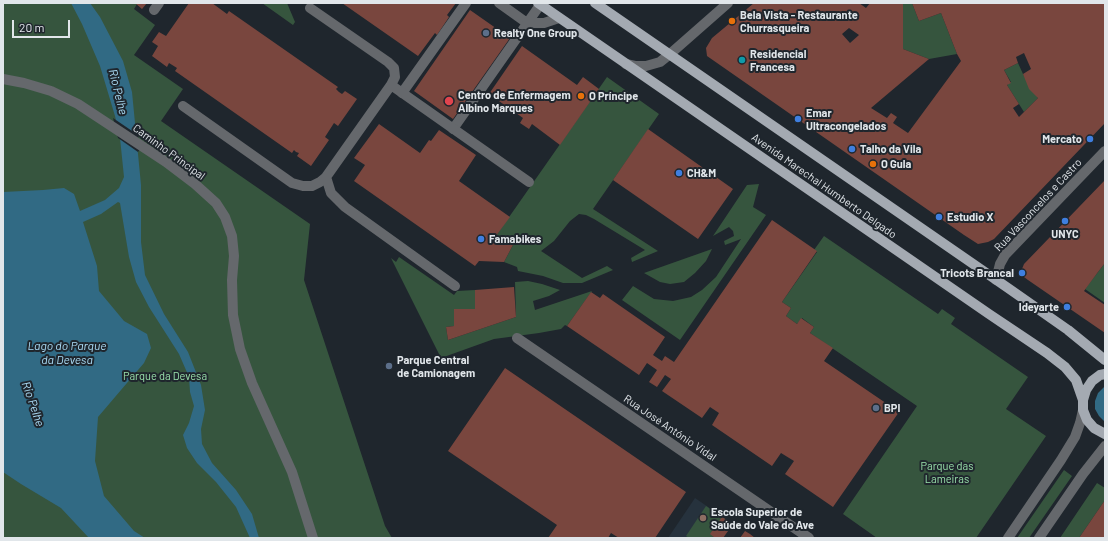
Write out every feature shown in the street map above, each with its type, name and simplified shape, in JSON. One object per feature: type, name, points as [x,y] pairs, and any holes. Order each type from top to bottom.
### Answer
[{"type":"main road","name":"Avenida Marechal Humberto Delgado","points":[[595,3],[1068,330],[1105,360]]},
{"type":"main road","name":"Avenida Marechal Humberto Delgado","points":[[539,4],[982,310],[1048,353],[1065,367],[1076,380],[1087,420],[1094,428],[1105,434]]},
{"type":"main road","points":[[1083,405],[1086,390],[1092,381],[1100,375],[1105,374]]},
{"type":"street","points":[[402,93],[466,3]]},
{"type":"street","points":[[499,3],[527,23],[544,23],[559,18]]},
{"type":"street","points":[[626,64],[646,66],[660,62],[728,3]]},
{"type":"street","points":[[453,129],[539,4]]},
{"type":"street","points":[[183,106],[292,183],[303,186],[312,186],[320,182],[326,177],[391,85],[395,77],[394,68],[388,62],[310,8]]},
{"type":"street","name":"Caminho Principal","points":[[3,79],[51,90],[78,104],[166,162],[196,184],[216,203],[226,217],[232,236],[234,256],[232,280],[233,315],[240,348],[252,383],[292,472],[314,538]]},
{"type":"street","points":[[391,85],[529,182]]},
{"type":"street","name":"Rua Vasconcelos e Castro","points":[[996,280],[1000,264],[1005,255],[1105,151]]},
{"type":"street","points":[[326,177],[331,193],[345,207],[455,286]]},
{"type":"street","name":"Rua José António Vidal","points":[[517,338],[809,538]]},
{"type":"street","points":[[1008,538],[1075,437],[1080,423],[1083,405]]},
{"type":"street","points":[[1039,538],[1082,474],[1105,446]]},
{"type":"shaded area","name":"Escola Superior de Saúde do Vale do Ave","points":[[695,498],[733,524],[723,538],[668,538]]},
{"type":"green space","name":"Parque da Devesa","points":[[3,3],[137,4],[134,9],[155,25],[134,55],[183,89],[161,121],[310,224],[304,280],[385,526],[392,538],[3,538]]},
{"type":"green space","points":[[262,3],[287,3],[295,22],[293,25]]},
{"type":"green space","points":[[903,3],[912,3],[919,21],[941,13],[957,54],[929,59],[903,49]]},
{"type":"green space","points":[[1018,63],[1038,98],[1024,112],[1007,85],[1011,82],[1004,70]]},
{"type":"green space","points":[[607,77],[659,114],[593,209],[658,251],[632,262],[631,258],[645,250],[594,219],[586,215],[579,214],[570,221],[554,241],[541,251],[582,278],[607,266],[613,270],[582,283],[563,283],[543,276],[518,271],[517,267],[504,262],[513,245],[493,240]]},
{"type":"green space","points":[[759,184],[753,207],[766,215],[680,340],[622,300],[633,286],[654,299],[673,301],[691,297],[702,290],[716,277],[741,239],[725,245],[724,241],[734,236],[733,231],[729,227],[713,236],[747,185]]},
{"type":"green space","name":"Parque das Lameiras","points":[[824,236],[938,314],[942,309],[955,318],[951,324],[1028,377],[1006,409],[1046,436],[976,538],[877,538],[843,514],[917,406],[810,333],[814,327],[802,318],[797,324],[786,316],[791,308],[782,302],[817,252],[814,250]]},
{"type":"green space","points":[[712,249],[706,261],[684,282],[670,284],[660,282],[644,273]]},
{"type":"green space","points":[[399,257],[454,295],[457,291],[475,290],[475,309],[454,309],[454,326],[446,327],[448,340],[516,317],[515,282],[528,281],[560,290],[549,296],[533,301],[535,310],[592,291],[567,326],[565,325],[561,329],[494,339],[441,358],[391,258],[396,262]]},
{"type":"green space","points":[[1105,263],[1105,303],[1085,289]]},
{"type":"green space","points":[[1064,470],[1072,476],[1029,538],[1017,538]]},
{"type":"green space","points":[[1097,483],[1105,488],[1105,500],[1079,538],[1060,538]]},
{"type":"green space","points":[[706,506],[725,519],[712,538],[689,538],[686,536]]},
{"type":"water","name":"Lago do Parque da Devesa","points":[[71,3],[90,3],[100,17],[123,61],[132,92],[141,185],[141,242],[145,275],[164,314],[188,352],[201,385],[205,410],[201,429],[202,444],[212,463],[236,490],[252,514],[259,538],[250,538],[236,507],[216,482],[197,463],[187,448],[183,435],[189,423],[194,406],[190,392],[189,377],[179,354],[149,307],[136,282],[129,257],[120,203],[118,202],[101,214],[83,222],[97,266],[99,291],[124,321],[147,334],[151,348],[144,363],[98,417],[95,461],[104,496],[134,531],[145,538],[89,538],[61,508],[3,472],[3,192],[64,188],[74,194],[80,211],[105,200],[119,188],[124,177],[120,138],[100,66],[82,24]]},
{"type":"water","points":[[1105,386],[1105,422],[1095,409],[1095,401],[1098,393]]},
{"type":"pier","points":[[113,118],[138,135],[140,149],[138,152],[118,138]]},
{"type":"building","points":[[135,3],[147,3],[142,9]]},
{"type":"building","points":[[189,3],[212,3],[227,14],[229,11],[338,87],[336,89],[339,92],[342,94],[345,91],[357,99],[338,126],[334,123],[325,137],[329,140],[311,166],[297,156],[299,153],[294,150],[292,153],[175,71],[177,68],[169,63],[167,67],[152,56],[158,46],[152,42],[159,32],[166,36]]},
{"type":"building","points":[[342,3],[456,3],[447,15],[449,17],[437,35],[435,33],[418,56]]},
{"type":"building","points":[[754,3],[859,3],[866,8],[870,3],[903,3],[903,49],[929,59],[871,108],[887,118],[891,113],[897,117],[893,123],[908,133],[961,61],[941,13],[919,21],[912,3],[1105,3],[1105,123],[994,239],[978,244],[707,56],[706,48],[712,38]],"holes":[[[849,28],[859,35],[850,43],[842,34]],[[1024,53],[1031,69],[1023,74],[1029,89],[1038,98],[1019,117],[1013,108],[1019,104],[1007,85],[1011,83],[1004,70],[1018,63],[1016,57]]]},
{"type":"building","points":[[470,10],[510,38],[453,119],[414,91]]},
{"type":"building","points":[[522,46],[577,85],[583,77],[599,89],[560,145],[532,124],[529,129],[520,123],[523,118],[489,94]]},
{"type":"building","points":[[379,124],[420,153],[429,140],[431,141],[439,130],[476,155],[459,181],[510,217],[493,240],[513,245],[504,262],[479,261],[475,266],[354,181],[365,165],[354,158]]},
{"type":"building","points":[[648,129],[733,189],[698,239],[613,180]]},
{"type":"building","points":[[1105,180],[1105,263],[1084,291],[1105,305],[1105,333],[1024,277],[1022,269],[1024,264]]},
{"type":"building","points":[[772,220],[817,251],[782,302],[791,308],[786,316],[797,324],[801,318],[814,327],[810,333],[833,348],[824,361],[899,412],[833,507],[785,474],[794,461],[781,453],[772,466],[712,425],[719,413],[710,407],[702,418],[662,391],[671,379],[665,375],[657,387],[649,382],[657,370],[647,363],[639,375],[567,326],[591,292],[600,298],[603,294],[665,337],[653,355],[662,361],[665,356],[674,362]]},
{"type":"building","points":[[514,287],[516,317],[448,340],[446,327],[454,326],[454,309],[475,309],[475,290]]},
{"type":"building","points":[[505,368],[686,492],[655,538],[619,538],[611,533],[608,538],[548,538],[557,525],[448,451]]},
{"type":"building","points":[[1105,500],[1105,538],[1079,538]]},
{"type":"building","points":[[722,517],[733,524],[723,538],[715,538],[710,534]]},
{"type":"building","name":"Escola Superior de Saúde do Vale do Ave","points":[[745,531],[750,534],[755,538],[740,538]]},
{"type":"place","name":"Bela Vista - Restaurante Churrasqueira","points":[[732,21]]},
{"type":"place","name":"Realty One Group","points":[[486,33]]},
{"type":"place","name":"Residencial Francesa","points":[[742,60]]},
{"type":"place","name":"O Príncipe","points":[[581,96]]},
{"type":"place","name":"Centro de Enfermagem Albino Marques","points":[[449,101]]},
{"type":"place","name":"Emar Ultracongelados","points":[[798,119]]},
{"type":"place","name":"Mercato","points":[[1090,139]]},
{"type":"place","name":"Talho da Vila","points":[[852,149]]},
{"type":"place","name":"O Gula","points":[[873,164]]},
{"type":"place","name":"CH&M","points":[[679,173]]},
{"type":"place","name":"Estudio X","points":[[939,217]]},
{"type":"place","name":"UNYC","points":[[1065,221]]},
{"type":"place","name":"Famabikes","points":[[481,239]]},
{"type":"place","name":"Tricots Brancal","points":[[1022,273]]},
{"type":"place","name":"Ideyarte","points":[[1067,307]]},
{"type":"place","name":"Parque Central de Camionagem","points":[[389,366]]},
{"type":"place","name":"BPI","points":[[876,408]]},
{"type":"place","name":"Escola Superior de Saúde do Vale do Ave","points":[[703,518]]},
{"type":"water label","name":"Rio Pelhe","points":[[118,92]]},
{"type":"water label","name":"Rio Pelhe","points":[[33,404]]}]
